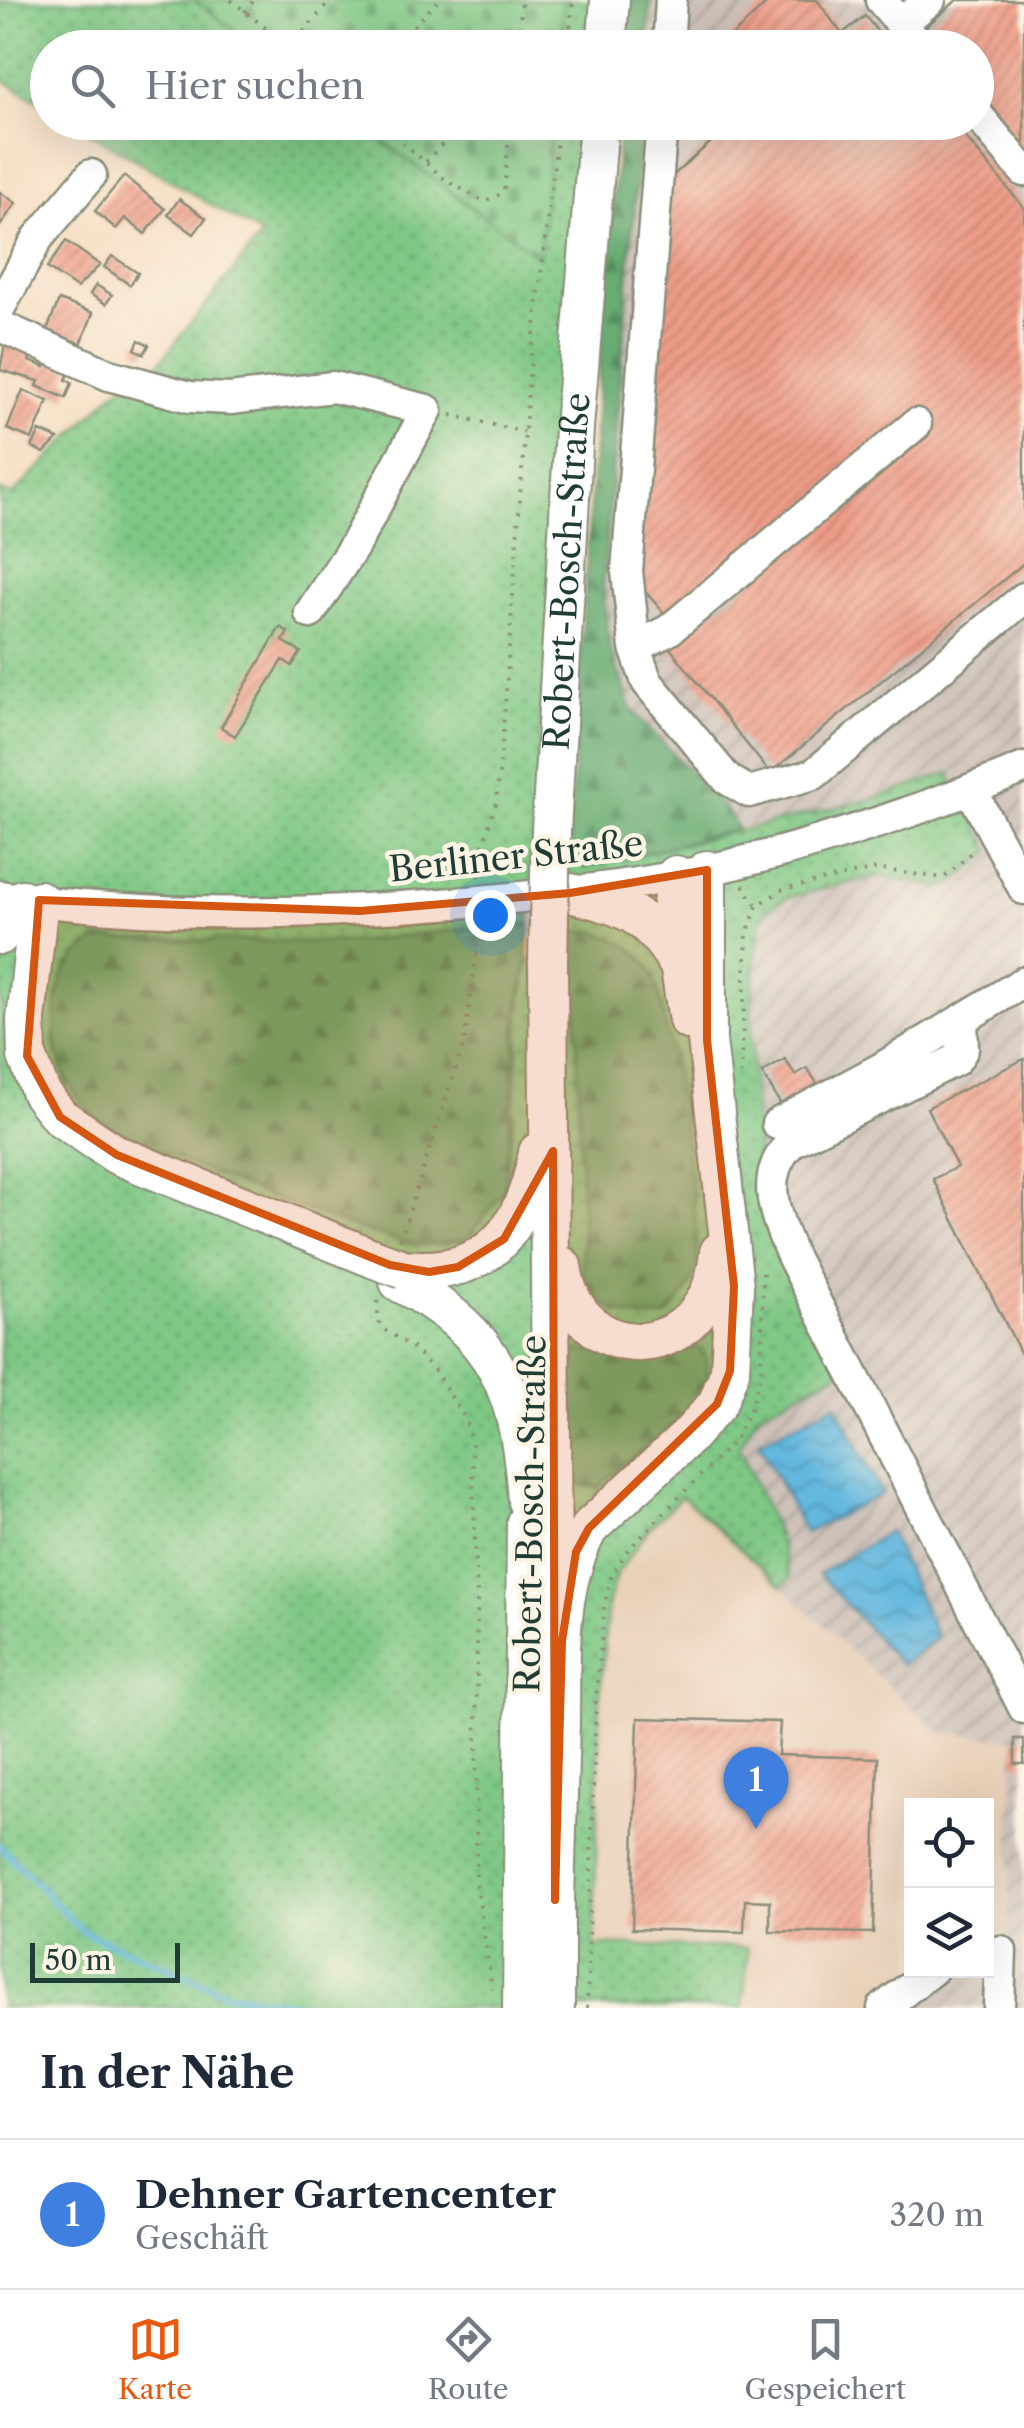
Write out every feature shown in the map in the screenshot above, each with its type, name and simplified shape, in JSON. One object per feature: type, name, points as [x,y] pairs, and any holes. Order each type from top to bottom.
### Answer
[{"type":"main road","points":[[608,30],[610,0]]},
{"type":"main road","name":"Robert-Bosch-Straße","points":[[555,2008],[548,961],[551,831],[574,428],[598,140]]},
{"type":"main road","points":[[552,1194],[564,1285],[575,1308],[595,1328],[621,1340],[651,1341],[682,1331],[702,1311],[716,1281],[719,1251],[671,911],[691,873]]},
{"type":"main road","points":[[555,1900],[562,1641],[566,1587],[576,1552],[589,1528],[717,1404],[730,1371],[734,1286],[691,873]]},
{"type":"main road","points":[[570,893],[638,915],[658,930],[678,965]]},
{"type":"main road","points":[[0,935],[21,898]]},
{"type":"main road","points":[[21,898],[27,1056],[41,1093],[60,1117],[117,1155],[388,1271],[466,1325],[489,1353],[515,1410],[523,1446],[526,1500]]},
{"type":"main road","name":"Robert-Bosch-Straße","points":[[507,1999],[548,1020]]},
{"type":"main road","points":[[0,1064],[20,1098],[48,1130],[102,1163],[388,1271],[429,1272],[458,1267],[484,1255],[504,1239],[531,1188],[543,1100]]},
{"type":"street","points":[[669,30],[671,0]]},
{"type":"street","points":[[881,0],[908,30]]},
{"type":"street","points":[[902,23],[930,0]]},
{"type":"street","points":[[994,135],[1024,171]]},
{"type":"street","points":[[661,140],[627,570],[635,648],[647,682],[727,779],[749,792],[814,774],[1024,598]]},
{"type":"street","points":[[0,307],[38,238],[91,175]]},
{"type":"street","points":[[0,326],[109,375],[190,396],[230,398],[332,387],[426,410],[354,546],[310,612]]},
{"type":"street","points":[[635,648],[669,630],[916,424]]},
{"type":"street","name":"Berliner Straße","points":[[21,898],[124,908],[298,913],[570,893],[691,873],[873,824],[1024,768]]},
{"type":"street","points":[[971,790],[1024,889]]},
{"type":"street","points":[[777,1124],[1024,982]]},
{"type":"street","points":[[962,1020],[963,1049],[956,1060],[793,1140],[780,1153],[771,1180],[792,1256],[1024,1708]]},
{"type":"street","points":[[999,2008],[1004,1952]]},
{"type":"street","points":[[883,2008],[922,1978]]},
{"type":"path","points":[[231,0],[268,30]]},
{"type":"path","points":[[246,12],[254,0]]},
{"type":"path","points":[[305,30],[331,0]]},
{"type":"path","points":[[409,30],[439,0]]},
{"type":"path","points":[[519,30],[522,0]]},
{"type":"path","points":[[570,30],[573,0]]},
{"type":"path","points":[[401,140],[474,200],[494,200],[504,192],[508,140]]},
{"type":"path","points":[[426,162],[446,140]]},
{"type":"path","points":[[507,1999],[476,1882],[477,1598],[472,1445],[465,1418],[434,1370],[378,1320],[388,1271],[464,1044],[481,942],[481,851],[496,803],[526,432],[557,140]]},
{"type":"path","points":[[426,410],[526,432]]},
{"type":"highlighted area","points":[[707,870],[707,1040],[734,1286],[730,1371],[717,1404],[589,1528],[576,1552],[562,1641],[555,1900],[553,1151],[504,1239],[458,1267],[429,1272],[390,1265],[117,1155],[60,1117],[27,1056],[39,900],[360,911],[570,893]]},
{"type":"shaded area","points":[[651,0],[1024,0],[1024,2008],[873,2008],[910,1978],[994,1978],[994,1947],[1007,1945],[1014,1739],[938,1732],[782,1587],[790,1578],[779,1538],[739,1447],[759,1413],[775,1239],[755,1143],[754,985],[759,925],[765,911],[788,897],[835,884],[879,876],[939,887],[951,884],[990,851],[948,773],[880,797],[738,829],[726,811],[632,710],[609,646],[603,584],[640,140],[994,140],[994,30],[648,30]]},
{"type":"shaded area","points":[[682,1496],[938,1732],[1014,1739],[1007,1945],[994,1947],[994,1798],[904,1798],[904,1978],[873,2008],[743,2008],[748,1948],[594,1945],[600,1697],[608,1602],[615,1575],[650,1527]]},
{"type":"green space","points":[[0,0],[194,0],[234,30],[30,30],[30,96],[0,78]]},
{"type":"green space","points":[[194,0],[564,0],[561,30],[234,30]]},
{"type":"green space","points":[[564,0],[597,0],[594,30],[561,30]]},
{"type":"green space","points":[[631,0],[651,0],[648,30],[628,30]]},
{"type":"green space","points":[[103,140],[381,140],[539,257],[550,140],[586,140],[533,830],[530,926],[520,922],[354,942],[266,944],[53,1038],[66,1082],[96,1117],[420,1245],[466,1240],[487,1211],[501,1179],[509,1144],[528,961],[565,962],[576,992],[642,1320],[566,934],[569,856],[585,868],[880,797],[949,773],[991,851],[952,884],[939,887],[879,876],[788,897],[765,911],[753,977],[752,1024],[756,1125],[767,1211],[782,1257],[843,1370],[759,1413],[739,1447],[779,1538],[790,1578],[782,1587],[682,1496],[650,1527],[616,1575],[608,1602],[600,1697],[594,1945],[748,1948],[743,2008],[0,2008],[0,490],[12,496],[117,389],[151,373],[262,235]],"holes":[[[592,1349],[613,1357],[679,1352],[653,1445],[607,1476],[599,1488],[571,1363]]]},
{"type":"green space","points":[[381,140],[550,140],[539,257]]},
{"type":"green space","points":[[618,140],[640,140],[603,584],[609,646],[632,710],[727,811],[738,829],[585,868],[569,856],[569,832],[601,336]]},
{"type":"green space","points":[[520,922],[530,926],[519,1003],[505,1190],[466,1240],[420,1245],[395,1240],[306,1210],[152,1148],[94,1116],[68,1082],[59,1056],[55,1028],[62,978],[71,962],[98,939],[354,942]]},
{"type":"green space","points":[[591,930],[623,944],[644,960],[657,987],[665,1022],[682,1113],[697,1242],[693,1279],[667,1317],[619,1312],[600,1300],[583,1281],[576,993],[565,962],[566,934]]},
{"type":"green space","points":[[691,1346],[701,1349],[707,1370],[703,1390],[690,1409],[599,1488],[580,1485],[571,1454],[571,1362],[576,1351],[636,1358],[664,1355]]},
{"type":"water","points":[[836,1404],[882,1494],[805,1533],[759,1442]]},
{"type":"water","points":[[889,1531],[937,1637],[901,1665],[819,1574]]},
{"type":"building","points":[[770,0],[817,0],[839,30],[738,30]]},
{"type":"building","points":[[957,0],[1024,0],[1024,154],[994,118],[994,30],[922,30]]},
{"type":"building","points":[[865,16],[876,30],[847,30]]},
{"type":"building","points":[[713,140],[968,140],[1024,208],[1024,563],[770,773],[670,648],[928,436],[916,424],[666,615],[636,581],[669,179]]},
{"type":"building","points":[[124,176],[165,209],[145,234],[125,218],[116,229],[95,211]]},
{"type":"building","points":[[0,192],[16,203],[0,226]]},
{"type":"building","points":[[179,199],[206,218],[194,234],[168,215]]},
{"type":"building","points":[[66,241],[100,265],[77,288],[47,268]]},
{"type":"building","points":[[112,256],[138,273],[130,285],[104,267]]},
{"type":"building","points":[[96,285],[112,295],[106,304],[90,294]]},
{"type":"building","points":[[59,300],[93,313],[81,344],[47,330]]},
{"type":"building","points":[[139,340],[149,345],[144,354],[135,349]]},
{"type":"building","points":[[5,344],[31,355],[29,361],[45,367],[48,361],[70,370],[66,380],[72,383],[66,398],[37,386],[39,381],[0,370]]},
{"type":"building","points":[[23,390],[48,401],[32,439],[7,429]]},
{"type":"building","points":[[40,431],[58,439],[44,453],[32,447]]},
{"type":"building","points":[[280,627],[288,632],[283,641],[301,652],[292,666],[283,660],[235,736],[221,727]]},
{"type":"building","points":[[785,1059],[795,1075],[807,1068],[819,1086],[783,1108],[762,1073]]},
{"type":"building","points":[[1024,1059],[1024,1360],[933,1179],[957,1167],[927,1108]]},
{"type":"building","points":[[638,1718],[780,1722],[778,1755],[878,1758],[873,1933],[770,1931],[770,1901],[745,1900],[744,1932],[632,1929]]},
{"type":"building","points":[[1015,1739],[1024,1739],[1024,1764],[1015,1764]]},
{"type":"waterway","points":[[0,1846],[82,1931],[228,1994],[330,2008]]},
{"type":"place","name":"Dehner Gartencenter","points":[[756,1829]]}]
